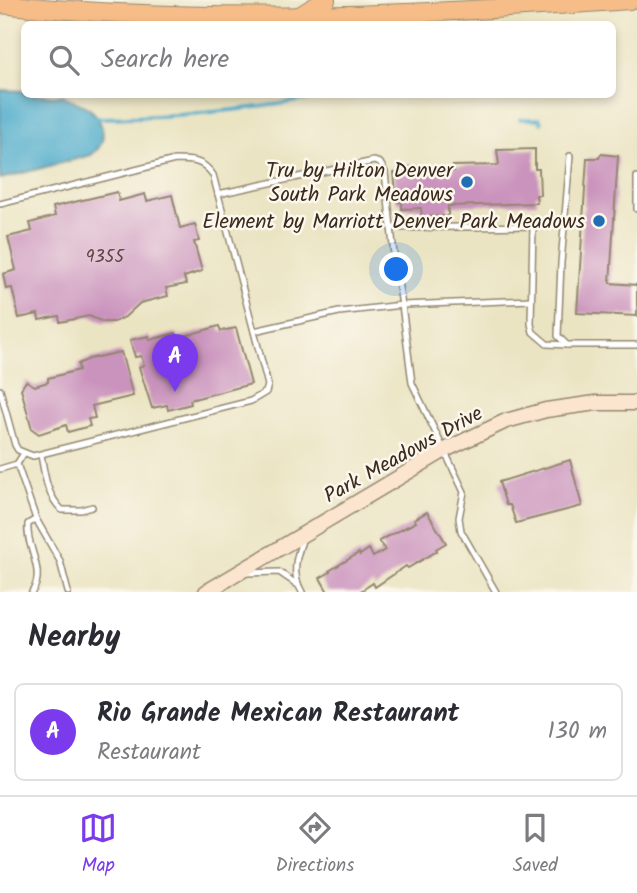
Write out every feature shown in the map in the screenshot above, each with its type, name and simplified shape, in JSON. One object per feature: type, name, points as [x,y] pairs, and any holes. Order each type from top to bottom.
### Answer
[{"type":"highway","points":[[298,16],[326,0]]},
{"type":"highway","points":[[0,5],[143,14],[298,16],[477,10],[630,0]]},
{"type":"main road","name":"Park Meadows Drive","points":[[206,592],[445,450],[506,421],[546,410],[596,403],[637,403]]},
{"type":"lane","points":[[567,345],[561,341],[557,327],[570,156]]},
{"type":"lane","points":[[0,204],[175,160],[201,162],[207,166],[213,175],[268,384],[266,392],[259,398],[41,455],[24,453],[15,445],[0,390]]},
{"type":"lane","points":[[218,194],[374,161],[380,163],[385,172],[412,383],[464,492],[459,518],[461,531],[496,592]]},
{"type":"lane","points":[[637,177],[637,209]]},
{"type":"lane","points":[[391,228],[533,226],[533,332],[547,344],[637,345]]},
{"type":"lane","points":[[254,331],[339,312],[402,305],[531,300]]},
{"type":"lane","points":[[0,469],[17,464],[24,453]]},
{"type":"lane","points":[[41,455],[53,501],[62,510],[92,507]]},
{"type":"lane","points":[[17,464],[36,519],[60,561],[68,592]]},
{"type":"lane","points":[[32,592],[39,577],[27,533],[28,524],[36,519]]},
{"type":"lane","points":[[298,586],[296,558],[304,533]]},
{"type":"lane","points":[[237,573],[279,572],[302,592]]},
{"type":"water","points":[[0,90],[21,91],[21,98],[69,98],[86,106],[97,117],[103,134],[100,146],[91,155],[0,179]]},
{"type":"building","name":"Tru by Hilton Denver South Park Meadows","points":[[535,149],[535,169],[539,169],[540,195],[536,195],[537,203],[448,206],[448,216],[422,217],[421,208],[402,209],[402,202],[397,202],[394,173],[406,172],[405,167],[431,166],[431,172],[454,171],[453,166],[499,165],[497,150]]},
{"type":"building","name":"Element by Marriott Denver Park Meadows","points":[[601,154],[618,156],[610,283],[637,285],[637,316],[577,313],[587,158],[599,158]]},
{"type":"building","points":[[117,192],[119,201],[145,194],[147,201],[172,195],[180,228],[195,224],[199,241],[194,242],[202,271],[184,277],[186,284],[166,288],[168,296],[140,303],[125,317],[114,322],[103,322],[89,316],[60,322],[59,316],[39,320],[38,314],[19,318],[12,288],[6,289],[3,274],[16,270],[8,237],[32,231],[30,223],[55,216],[53,207]]},
{"type":"building","points":[[219,326],[221,331],[236,328],[251,384],[190,400],[191,404],[168,410],[167,405],[152,408],[139,367],[144,365],[141,356],[135,357],[130,340],[149,336],[150,340],[176,333],[178,338]]},
{"type":"building","points":[[121,352],[133,396],[92,406],[95,418],[88,419],[90,426],[68,432],[66,425],[39,434],[32,429],[21,389],[26,381],[35,386],[48,382],[48,378],[79,370],[78,364],[89,359]]},
{"type":"building","points":[[570,460],[582,506],[516,523],[510,505],[506,505],[499,482]]},
{"type":"building","points":[[427,512],[446,543],[436,549],[437,551],[408,568],[406,566],[375,587],[373,583],[359,592],[328,592],[320,578],[359,553],[360,555],[369,549],[373,557],[385,550],[379,541],[416,522],[414,519]]},
{"type":"waterway","points":[[94,118],[216,112],[312,98]]},
{"type":"waterway","points":[[520,119],[540,119],[541,123]]},
{"type":"place","name":"Tru by Hilton Denver South Park Meadows","points":[[467,182]]},
{"type":"place","name":"Element by Marriott Denver Park Meadows","points":[[599,221]]},
{"type":"place","name":"Rio Grande Mexican Restaurant","points":[[175,392]]}]
